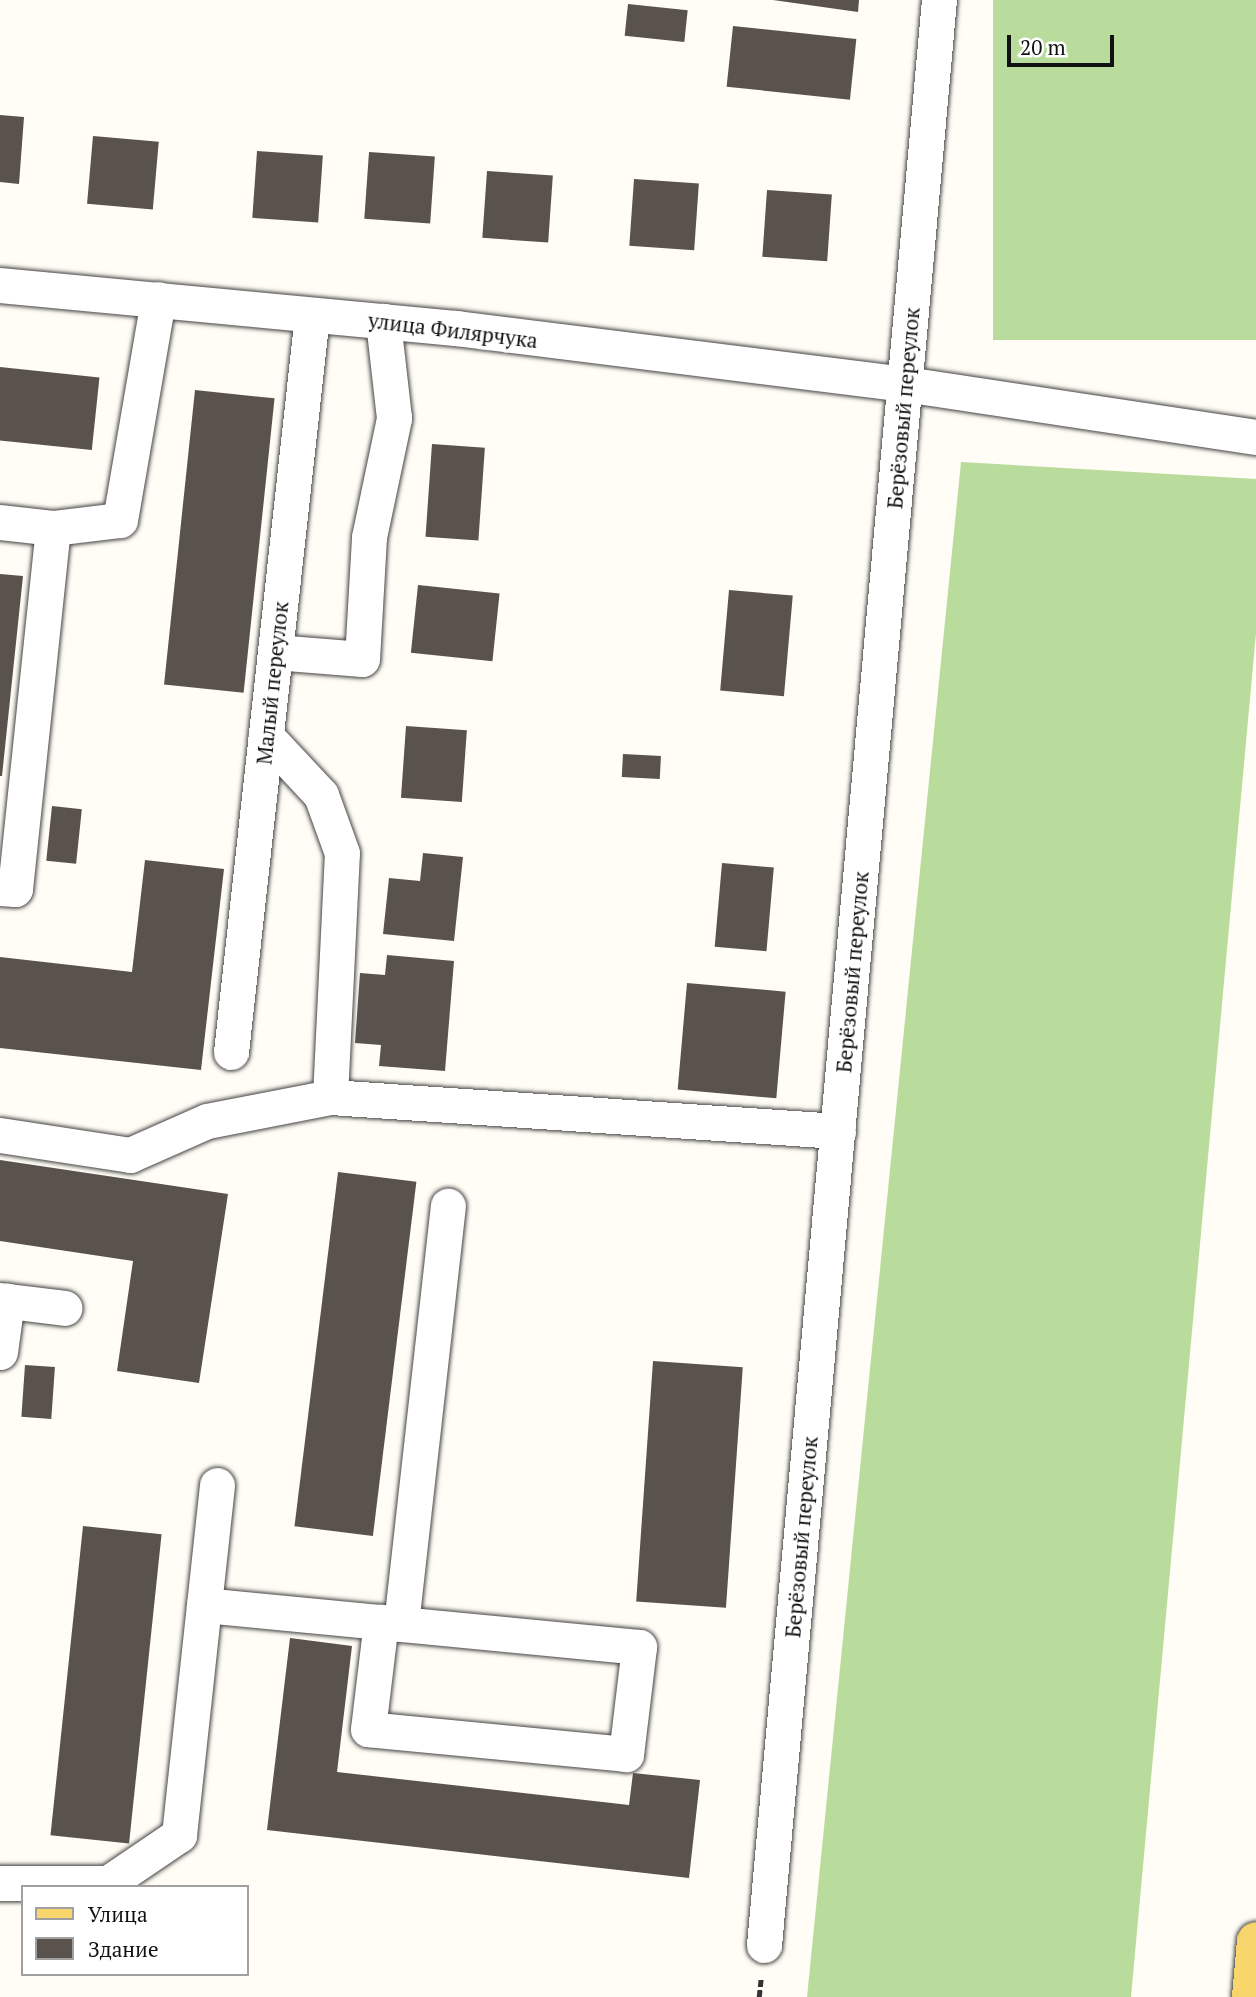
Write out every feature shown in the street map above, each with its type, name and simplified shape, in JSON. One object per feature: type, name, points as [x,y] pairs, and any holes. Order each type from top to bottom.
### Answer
[{"type":"main road","points":[[1251,1997],[1256,1941]]},
{"type":"street","name":"Берёзовый переулок","points":[[764,1945],[939,0]]},
{"type":"street","name":"улица Филярчука","points":[[0,285],[383,321],[905,384],[1256,437]]},
{"type":"street","points":[[0,522],[53,528],[120,520],[158,299]]},
{"type":"street","name":"Малый переулок","points":[[231,1052],[312,315]]},
{"type":"street","points":[[275,652],[362,659],[369,537],[394,418],[383,321]]},
{"type":"street","points":[[0,888],[15,888],[53,528]]},
{"type":"street","points":[[266,736],[321,794],[342,853],[330,1097]]},
{"type":"street","points":[[0,1135],[130,1154],[207,1121],[330,1097],[838,1131]]},
{"type":"street","points":[[204,1605],[391,1623],[639,1647],[626,1754],[368,1729],[391,1623],[449,1206]]},
{"type":"street","points":[[0,1352],[3,1300],[65,1308]]},
{"type":"street","points":[[0,1883],[107,1883],[179,1835],[217,1485]]},
{"type":"green space","points":[[993,0],[1256,0],[1256,340],[993,340]]},
{"type":"green space","points":[[961,462],[1256,479],[1256,633],[1131,1997],[807,1997]]},
{"type":"building","points":[[773,0],[859,0],[858,12]]},
{"type":"building","points":[[628,4],[688,10],[684,42],[625,36]]},
{"type":"building","points":[[733,26],[856,39],[850,100],[727,87]]},
{"type":"building","points":[[0,115],[24,117],[19,184],[0,182]]},
{"type":"building","points":[[93,136],[159,142],[153,209],[87,204]]},
{"type":"building","points":[[257,151],[323,156],[318,222],[252,218]]},
{"type":"building","points":[[369,152],[435,157],[430,223],[364,219]]},
{"type":"building","points":[[487,171],[553,176],[548,242],[482,238]]},
{"type":"building","points":[[634,179],[699,184],[694,250],[629,246]]},
{"type":"building","points":[[767,190],[832,195],[827,261],[762,257]]},
{"type":"building","points":[[0,367],[99,377],[92,450],[0,440]]},
{"type":"building","points":[[195,390],[275,398],[244,693],[164,684]]},
{"type":"building","points":[[432,444],[485,448],[478,540],[426,537]]},
{"type":"building","points":[[0,574],[23,576],[2,776],[0,776]]},
{"type":"building","points":[[418,585],[500,594],[492,661],[411,653]]},
{"type":"building","points":[[729,590],[793,596],[784,696],[720,691]]},
{"type":"building","points":[[406,726],[467,730],[462,802],[401,798]]},
{"type":"building","points":[[623,754],[661,756],[660,779],[622,777]]},
{"type":"building","points":[[52,806],[82,809],[76,864],[46,861]]},
{"type":"building","points":[[423,853],[463,857],[454,941],[383,934],[389,878],[420,881]]},
{"type":"building","points":[[145,860],[224,869],[201,1070],[0,1048],[0,957],[132,972]]},
{"type":"building","points":[[722,863],[774,868],[766,951],[715,947]]},
{"type":"building","points":[[387,955],[454,961],[445,1071],[379,1066],[381,1045],[355,1043],[360,973],[385,975]]},
{"type":"building","points":[[687,983],[786,992],[776,1098],[678,1090]]},
{"type":"building","points":[[0,1160],[228,1194],[199,1383],[117,1371],[133,1261],[0,1241]]},
{"type":"building","points":[[338,1172],[416,1182],[373,1536],[294,1526]]},
{"type":"building","points":[[653,1361],[743,1367],[726,1608],[636,1601]]},
{"type":"building","points":[[25,1365],[55,1367],[51,1419],[21,1417]]},
{"type":"building","points":[[83,1526],[162,1534],[129,1844],[50,1835]]},
{"type":"building","points":[[290,1638],[352,1646],[337,1772],[629,1805],[633,1773],[700,1780],[689,1878],[267,1830]]}]
